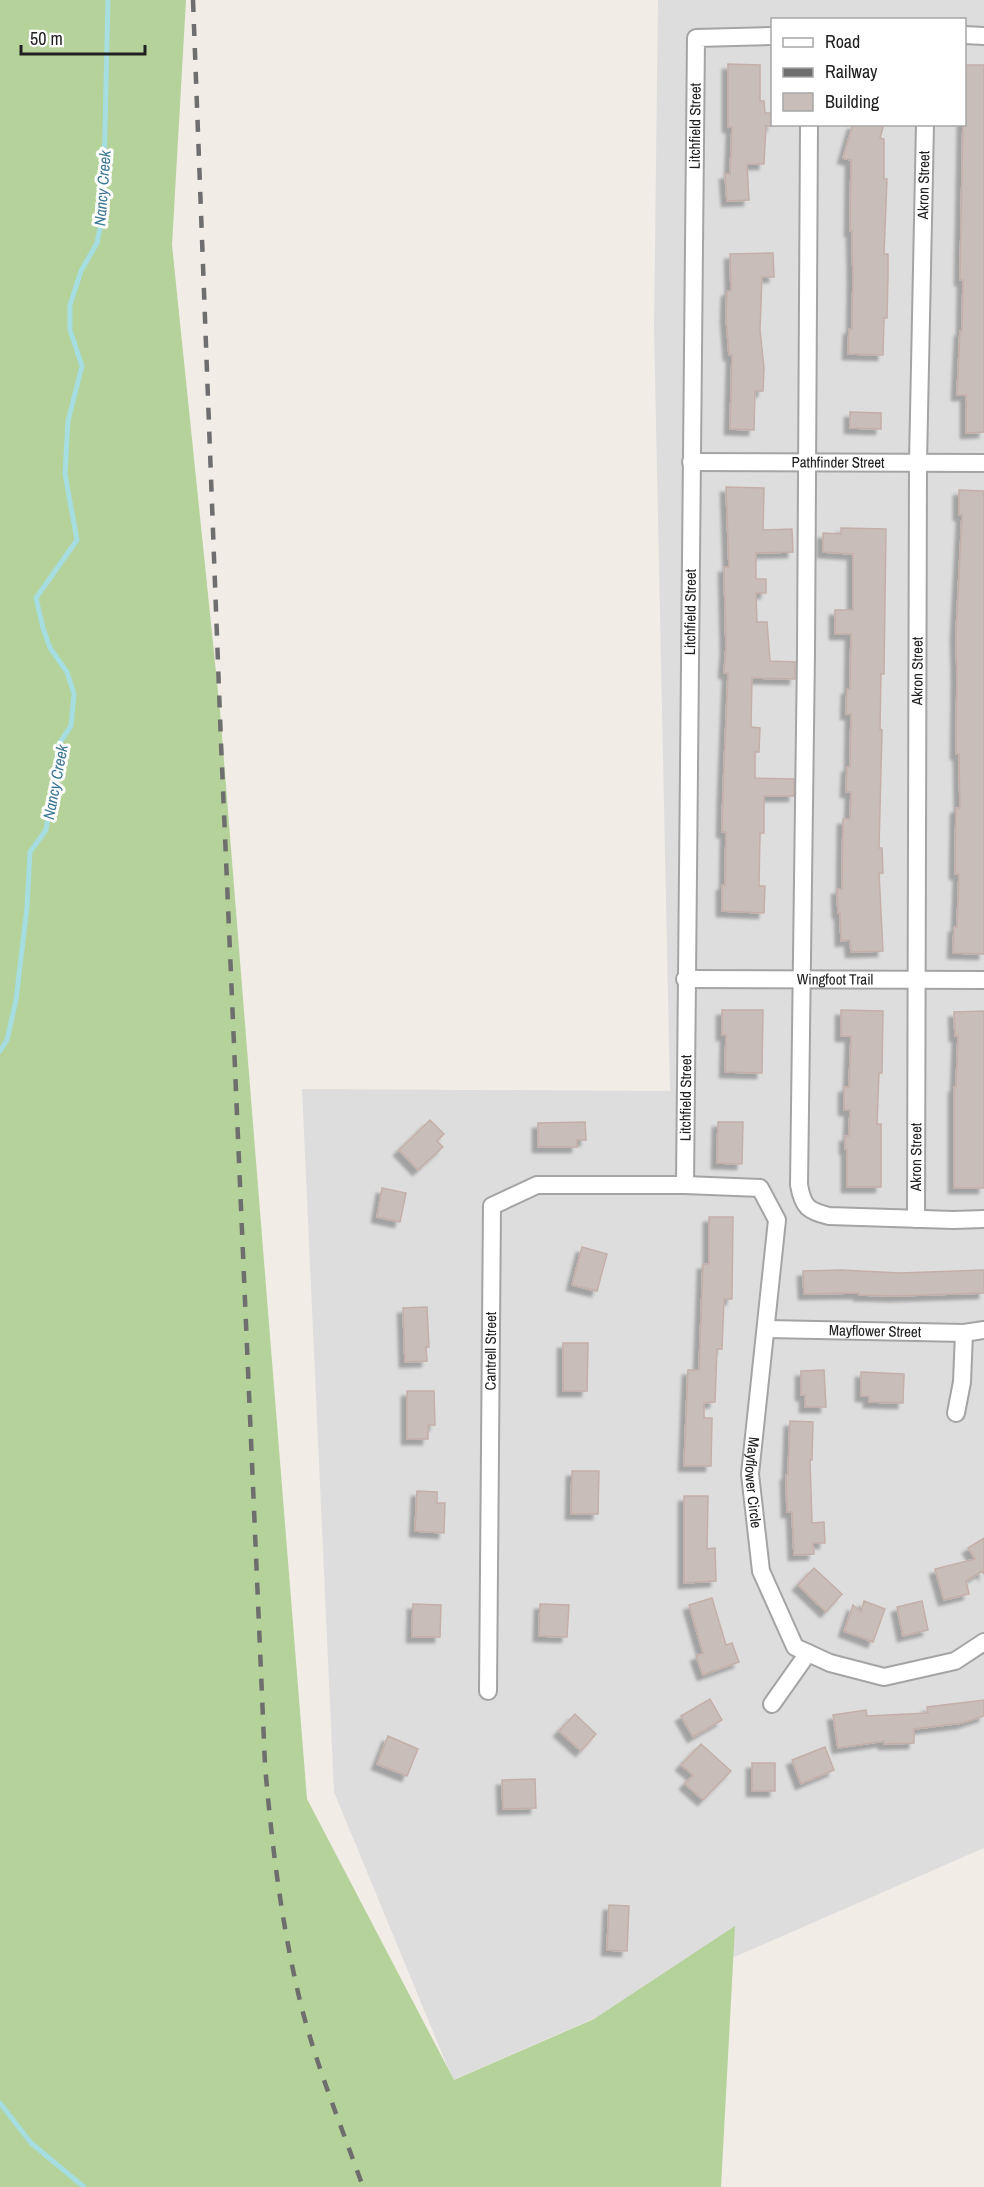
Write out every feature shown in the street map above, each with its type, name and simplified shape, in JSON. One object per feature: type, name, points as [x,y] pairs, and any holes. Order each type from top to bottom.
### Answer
[{"type":"street","points":[[966,35],[984,36]]},
{"type":"street","name":"Litchfield Street","points":[[685,1185],[685,979],[696,38],[771,36]]},
{"type":"street","points":[[809,126],[808,462],[799,1185],[802,1200],[811,1212],[829,1216],[984,1219]]},
{"type":"street","name":"Akron Street","points":[[916,1219],[918,462],[925,126]]},
{"type":"street","name":"Pathfinder Street","points":[[691,462],[984,463]]},
{"type":"street","name":"Wingfoot Trail","points":[[685,979],[984,980]]},
{"type":"street","name":"Cantrell Street","points":[[488,1691],[492,1206],[537,1185],[685,1185]]},
{"type":"street","name":"Mayflower Circle","points":[[685,1185],[760,1188],[777,1220],[750,1474],[761,1571],[795,1647],[830,1663],[884,1677],[954,1661],[984,1642]]},
{"type":"street","name":"Mayflower Street","points":[[767,1329],[964,1333],[984,1330]]},
{"type":"street","points":[[956,1413],[962,1382],[964,1333]]},
{"type":"street","points":[[772,1704],[808,1653]]},
{"type":"shaded area","points":[[658,0],[984,0],[984,1848],[453,2080],[334,1792],[302,1089],[670,1091],[654,328]]},
{"type":"green space","points":[[0,0],[186,0],[172,245],[220,711],[307,1799],[454,2080],[594,2019],[735,1926],[721,2187],[0,2187]]},
{"type":"building","points":[[728,64],[760,65],[760,101],[764,101],[765,113],[771,113],[771,126],[766,126],[764,164],[747,164],[749,200],[727,201],[725,174],[730,174],[732,127],[728,127]]},
{"type":"building","points":[[966,65],[984,65],[984,432],[966,433],[966,395],[957,395],[960,331],[962,331],[963,280],[960,280]]},
{"type":"building","points":[[852,126],[883,126],[880,138],[884,139],[884,179],[887,179],[884,254],[888,254],[888,276],[883,355],[848,354],[849,329],[852,329],[853,279],[852,231],[850,231],[851,160],[843,158]]},
{"type":"building","points":[[773,253],[774,277],[762,277],[760,330],[764,368],[763,391],[755,391],[754,430],[730,429],[732,355],[729,355],[726,316],[727,291],[731,291],[730,254]]},
{"type":"building","points":[[850,412],[881,413],[881,429],[850,428]]},
{"type":"building","points":[[726,487],[764,488],[763,530],[792,529],[793,552],[756,553],[756,579],[766,579],[766,593],[756,593],[757,622],[767,622],[770,661],[795,662],[795,679],[752,678],[751,727],[760,728],[759,752],[755,752],[755,778],[794,779],[794,796],[764,796],[764,833],[760,833],[759,886],[765,886],[764,913],[722,911],[722,885],[725,885],[726,832],[722,832],[728,673],[724,673],[726,647],[724,567],[729,567]]},
{"type":"building","points":[[959,490],[984,491],[984,954],[953,953],[954,927],[957,927],[959,874],[955,874],[956,808],[960,808],[959,754],[956,754],[956,634],[962,515],[959,515]]},
{"type":"building","points":[[841,528],[886,529],[884,674],[881,674],[879,848],[882,848],[883,873],[879,873],[883,951],[851,952],[850,940],[841,941],[840,913],[838,913],[837,889],[842,889],[843,819],[850,819],[851,792],[846,792],[847,767],[850,767],[851,714],[846,714],[847,689],[850,689],[851,634],[835,634],[835,610],[853,610],[853,554],[823,552],[823,533],[841,534]]},
{"type":"building","points":[[722,1010],[763,1010],[762,1073],[725,1072],[726,1035],[722,1035]]},
{"type":"building","points":[[841,1010],[883,1011],[882,1073],[879,1073],[877,1124],[881,1124],[881,1187],[847,1187],[845,1136],[849,1136],[850,1110],[844,1110],[844,1087],[849,1087],[851,1036],[841,1036]]},
{"type":"building","points":[[984,1011],[984,1188],[954,1188],[954,1087],[956,1087],[958,1036],[955,1036],[954,1012]]},
{"type":"building","points":[[430,1120],[444,1134],[437,1141],[443,1147],[418,1170],[399,1150]]},
{"type":"building","points":[[585,1122],[586,1140],[577,1140],[577,1147],[538,1147],[538,1123]]},
{"type":"building","points":[[718,1122],[743,1122],[742,1164],[717,1163]]},
{"type":"building","points":[[382,1188],[406,1193],[400,1222],[377,1217]]},
{"type":"building","points":[[709,1217],[733,1217],[732,1299],[724,1299],[722,1349],[717,1349],[715,1402],[704,1403],[704,1418],[712,1418],[711,1466],[684,1466],[688,1370],[699,1370],[703,1264],[709,1264]]},
{"type":"building","points":[[582,1247],[607,1254],[597,1291],[572,1285]]},
{"type":"building","points":[[984,1270],[984,1293],[894,1296],[859,1295],[859,1293],[804,1294],[803,1271],[900,1273]]},
{"type":"building","points":[[427,1307],[429,1347],[426,1347],[427,1361],[405,1362],[403,1308]]},
{"type":"building","points":[[563,1343],[588,1343],[587,1391],[563,1391]]},
{"type":"building","points":[[824,1370],[826,1407],[805,1407],[805,1395],[801,1395],[801,1371]]},
{"type":"building","points":[[861,1372],[904,1374],[903,1403],[869,1402],[869,1396],[861,1396]]},
{"type":"building","points":[[407,1391],[434,1391],[435,1425],[428,1425],[428,1439],[407,1439]]},
{"type":"building","points":[[790,1421],[813,1422],[812,1460],[810,1460],[812,1523],[824,1522],[825,1543],[813,1543],[814,1554],[794,1555],[792,1512],[787,1512],[786,1475],[788,1475]]},
{"type":"building","points":[[572,1471],[599,1471],[598,1514],[571,1514]]},
{"type":"building","points":[[417,1491],[437,1492],[437,1503],[445,1503],[444,1533],[415,1531]]},
{"type":"building","points":[[684,1496],[708,1496],[707,1549],[715,1548],[716,1581],[684,1583]]},
{"type":"building","points":[[984,1538],[984,1574],[982,1571],[966,1581],[969,1594],[944,1600],[935,1569],[975,1559],[968,1548]]},
{"type":"building","points":[[814,1568],[842,1594],[826,1612],[798,1585]]},
{"type":"building","points":[[712,1598],[726,1645],[732,1643],[739,1662],[703,1675],[696,1656],[703,1653],[689,1605]]},
{"type":"building","points":[[864,1601],[885,1609],[873,1642],[844,1631],[853,1605],[861,1612]]},
{"type":"building","points":[[922,1601],[928,1630],[903,1636],[897,1607]]},
{"type":"building","points":[[413,1604],[441,1605],[440,1637],[412,1637]]},
{"type":"building","points":[[540,1604],[569,1605],[567,1637],[539,1636]]},
{"type":"building","points":[[710,1699],[722,1720],[693,1737],[681,1716]]},
{"type":"building","points":[[984,1700],[984,1716],[962,1723],[914,1729],[914,1743],[884,1744],[884,1741],[838,1748],[833,1715],[866,1710],[867,1716],[928,1713],[927,1707]]},
{"type":"building","points":[[575,1714],[596,1734],[581,1751],[559,1731]]},
{"type":"building","points":[[388,1736],[418,1749],[407,1776],[377,1764]]},
{"type":"building","points":[[701,1744],[731,1771],[703,1800],[685,1784],[693,1775],[681,1765]]},
{"type":"building","points":[[825,1747],[834,1770],[801,1784],[792,1760]]},
{"type":"building","points":[[752,1763],[775,1763],[775,1791],[752,1791]]},
{"type":"building","points":[[535,1779],[536,1808],[503,1809],[502,1780]]},
{"type":"building","points":[[609,1905],[629,1906],[627,1951],[607,1950]]},
{"type":"waterway","name":"Nancy Creek","points":[[0,1051],[7,1040],[16,1000],[27,907],[30,852],[46,830],[59,744],[71,726],[74,694],[67,672],[50,648],[36,598],[77,540],[65,474],[68,421],[82,366],[70,330],[70,305],[81,271],[97,243],[103,213],[108,0]]},
{"type":"waterway","name":"Nancy Creek","points":[[0,2103],[31,2143],[84,2187]]},
{"type":"railway","points":[[193,0],[221,743],[265,1765],[279,1888],[295,1979],[315,2054],[363,2187]]}]
